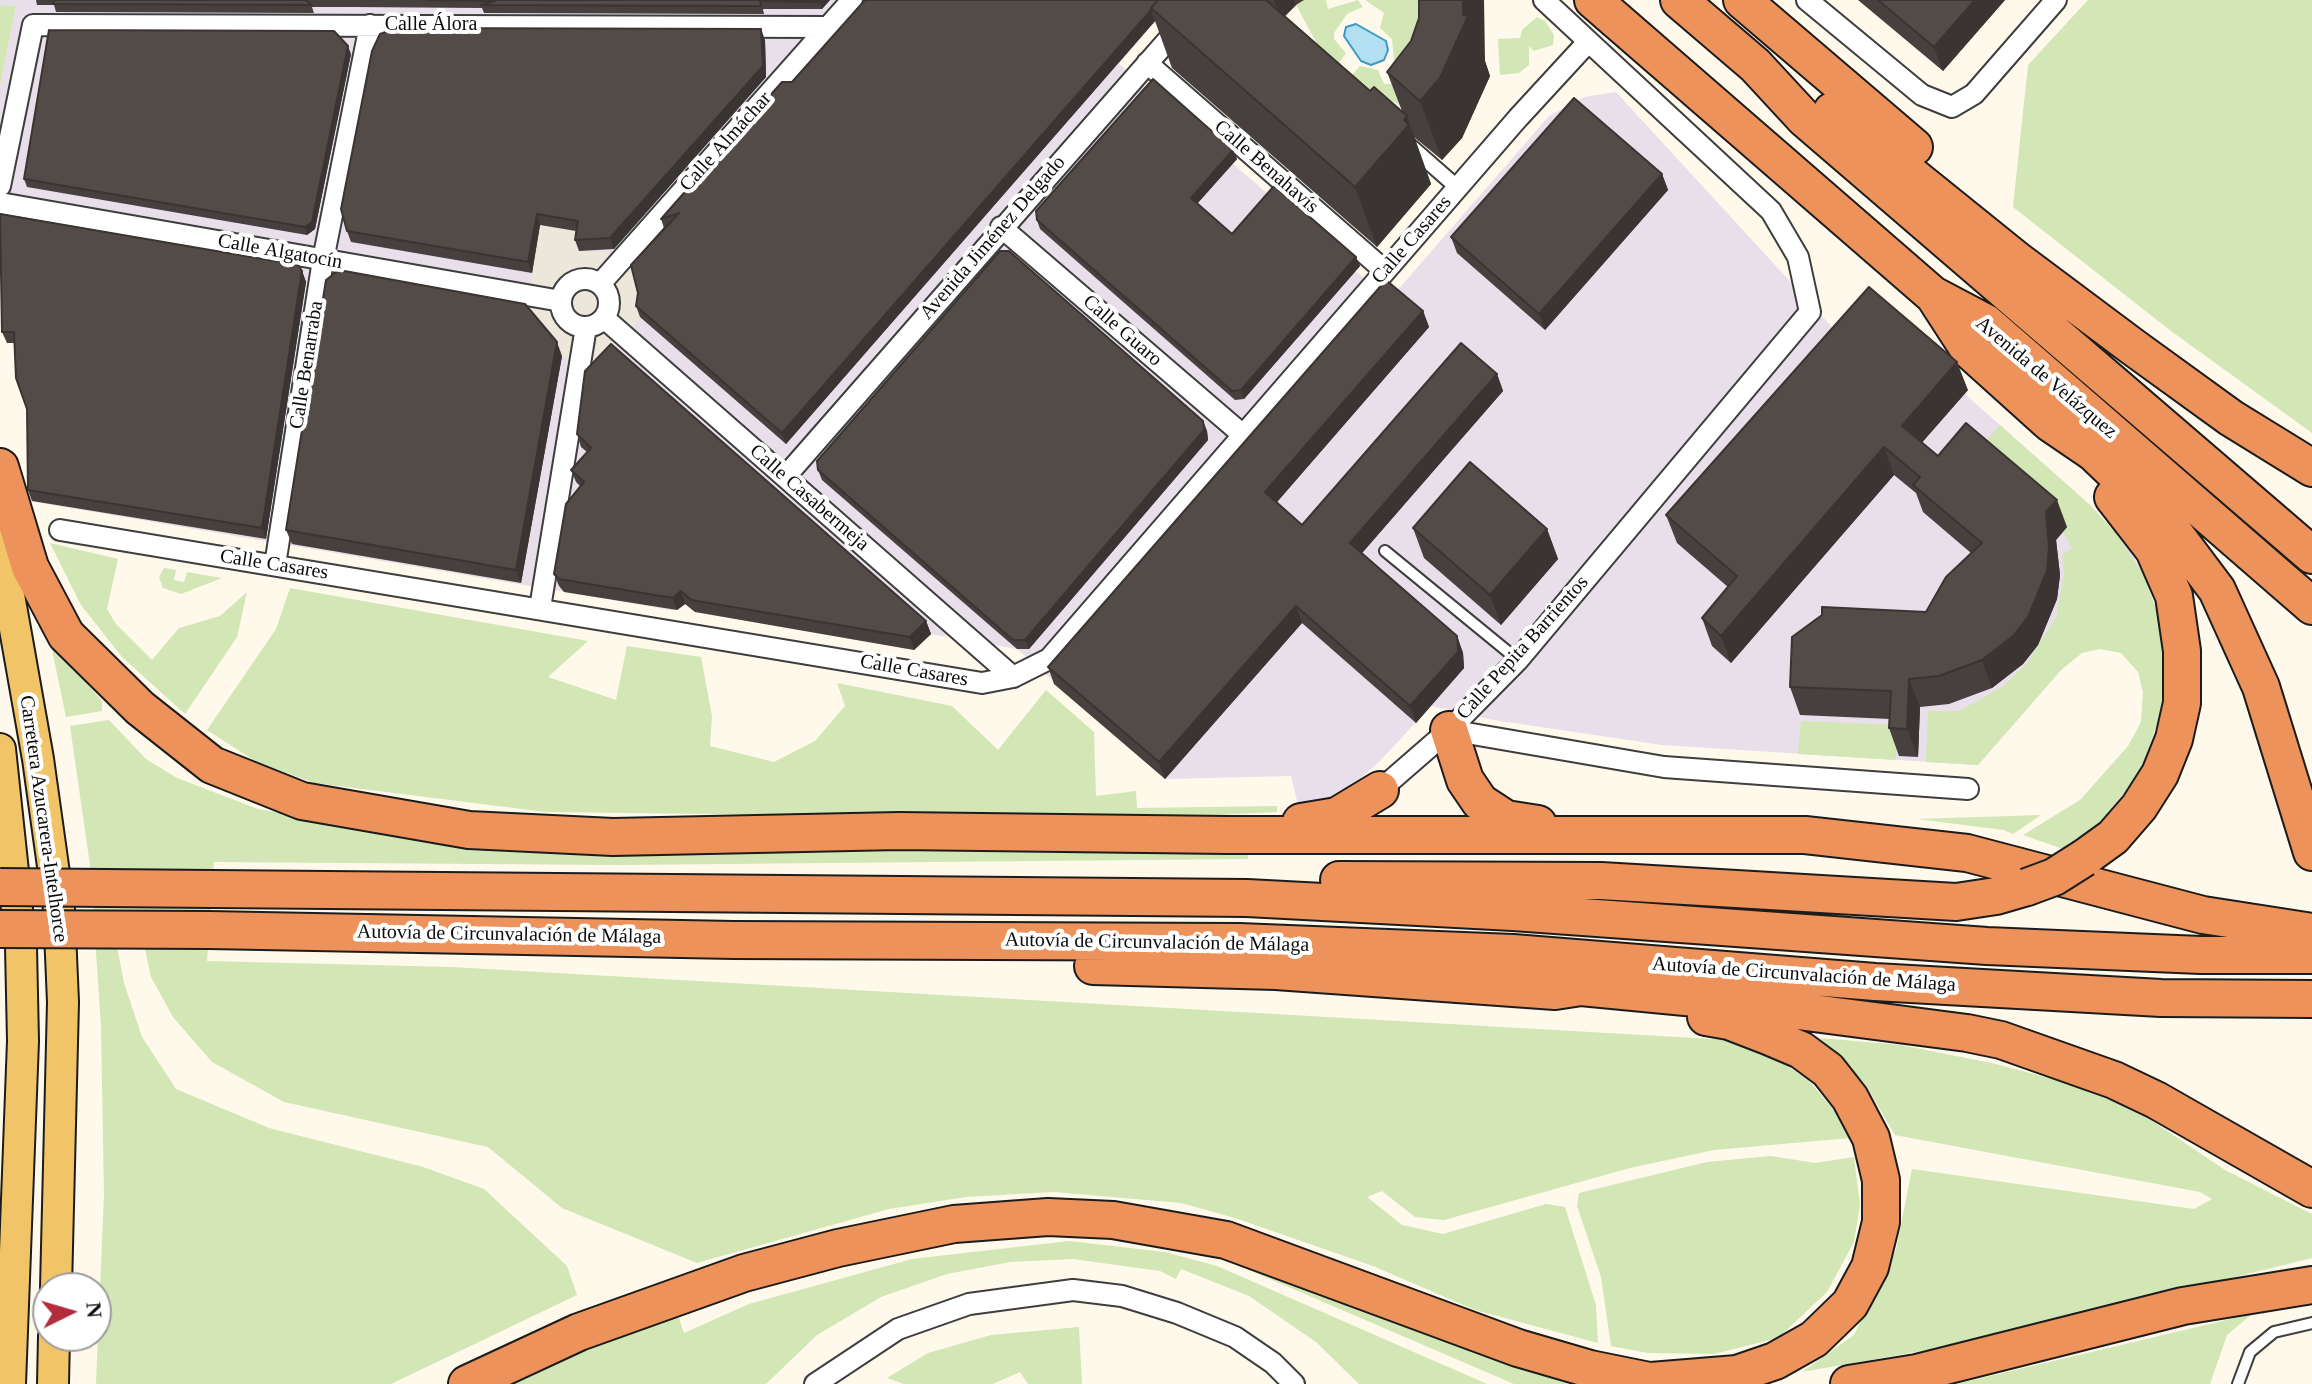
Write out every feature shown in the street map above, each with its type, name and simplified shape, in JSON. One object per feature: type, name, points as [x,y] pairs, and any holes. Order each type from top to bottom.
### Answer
[{"type":"highway","name":"Avenida de Velázquez","points":[[1593,0],[1933,295],[1986,323],[2312,606]]},
{"type":"highway","name":"Avenida de Velázquez","points":[[1679,0],[1755,65],[1804,118],[2312,555]]},
{"type":"highway","points":[[1742,0],[1979,206],[2018,261]]},
{"type":"highway","points":[[1755,65],[1818,99],[2018,261],[2231,418],[2312,468]]},
{"type":"highway","points":[[1034,897],[1111,878],[1601,881],[1956,902],[2027,887],[2054,877],[2084,858],[2113,837],[2139,807],[2160,774],[2174,739],[2182,703],[2182,651],[2174,596],[2154,550],[2125,510],[2050,423],[1969,350],[1933,295]]},
{"type":"highway","points":[[2050,423],[2094,453],[2166,522],[2217,590],[2261,687],[2309,843]]},
{"type":"highway","points":[[0,467],[30,567],[66,635],[140,708],[212,765],[302,801],[469,830],[613,837],[899,831],[1227,835],[1805,835],[1891,842],[1982,857],[2203,915],[2312,932]]},
{"type":"highway","points":[[1449,730],[1465,780],[1480,802],[1506,819],[1590,833]]},
{"type":"highway","points":[[1227,835],[1337,816],[1380,790]]},
{"type":"highway","name":"Autovía de Circunvalación de Málaga","points":[[0,887],[1247,898],[1513,912],[1987,946],[2201,955],[2312,955]]},
{"type":"highway","name":"Autovía de Circunvalación de Málaga","points":[[0,929],[1239,942],[1513,953],[1891,983],[2161,998],[2312,999]]},
{"type":"highway","points":[[851,940],[924,960],[1276,971],[1555,991],[1581,987],[1706,999],[2001,1040],[2114,1080],[2156,1100],[2312,1189]]},
{"type":"highway","points":[[467,1384],[579,1332],[744,1273],[838,1248],[954,1224],[1048,1217],[1113,1220],[1226,1240],[1518,1348],[1590,1369],[1657,1382],[1737,1374],[1775,1361],[1814,1339],[1850,1304],[1870,1267],[1881,1222],[1881,1180],[1871,1138],[1850,1098],[1828,1070],[1801,1050],[1729,1021],[1583,1000],[1555,991]]},
{"type":"highway","points":[[1849,1384],[1917,1373],[2183,1306],[2312,1285]]},
{"type":"main road","name":"Carretera Azucarera-Intelhorce","points":[[0,544],[38,759],[59,909],[63,1002],[56,1272]]},
{"type":"main road","name":"Carretera Azucarera-Intelhorce","points":[[0,749],[13,850],[22,994],[10,1384]]},
{"type":"main road","points":[[53,1384],[54,1352]]},
{"type":"street","name":"Calle Almáchar","points":[[600,284],[852,0]]},
{"type":"street","name":"Avenida Jiménez Delgado","points":[[785,477],[1203,0]]},
{"type":"street","points":[[1544,0],[1588,42]]},
{"type":"street","points":[[1807,0],[1922,95],[1952,107],[1974,94],[2056,0]]},
{"type":"street","name":"Calle Álora","points":[[0,186],[33,25],[829,27]]},
{"type":"street","name":"Calle Benarraba","points":[[275,565],[323,260],[370,25]]},
{"type":"street","name":"Calle Casares","points":[[60,530],[982,683],[1013,677],[1049,659],[1588,42]]},
{"type":"street","name":"Calle Pepita Barrientos","points":[[1449,730],[1518,660],[1810,312],[1798,257],[1771,211],[1588,42]]},
{"type":"street","name":"Calle Benahavís","points":[[1147,63],[1385,271]]},
{"type":"street","points":[[1398,136],[1458,188]]},
{"type":"street","name":"Calle Algatocín","points":[[0,203],[561,301]]},
{"type":"street","name":"Calle Guaro","points":[[1001,227],[1243,435]]},
{"type":"street","points":[[540,608],[595,323],[609,297],[600,284],[579,279],[566,287],[561,301],[571,323],[595,323]]},
{"type":"street","name":"Calle Casabermeja","points":[[595,323],[785,477],[1013,677]]},
{"type":"street","points":[[1380,790],[1449,730]]},
{"type":"street","name":"Calle Pepita Barrientos","points":[[1449,730],[1664,767],[1968,789]]},
{"type":"street","points":[[815,1384],[898,1329],[969,1304],[1073,1290],[1122,1296],[1177,1313],[1235,1337],[1273,1363],[1294,1384]]},
{"type":"lane","points":[[1385,551],[1518,660]]},
{"type":"lane","points":[[2238,1384],[2250,1352],[2274,1332],[2312,1323]]},
{"type":"shaded area","points":[[0,0],[1174,0],[1119,64],[1389,300],[1549,116],[1584,97],[1616,92],[1831,326],[1853,344],[1968,390],[1965,394],[2090,505],[2130,551],[2144,575],[1978,765],[1662,745],[1494,720],[1431,706],[1379,762],[1340,796],[1298,805],[1291,776],[1165,779],[1017,649],[931,634],[914,650],[695,612],[685,604],[671,610],[29,501],[31,421],[18,343],[7,343],[0,227],[0,86],[16,6],[0,5]]},
{"type":"shaded area","points":[[540,225],[581,232],[579,251],[606,252],[635,276],[642,304],[640,317],[616,356],[594,379],[562,356],[530,318],[532,273]]},
{"type":"green space","points":[[1302,0],[1326,0],[1328,9],[1358,0],[1363,7],[1347,14],[1334,33],[1334,39],[1346,53],[1337,66],[1321,51],[1296,5]]},
{"type":"green space","points":[[1365,0],[1440,0],[1424,116],[1361,87],[1350,77],[1360,66],[1378,70],[1384,84],[1396,84],[1392,39],[1380,28],[1384,13]]},
{"type":"green space","points":[[2088,0],[2312,0],[2312,433],[2171,331],[2013,207],[2028,65]]},
{"type":"green space","points":[[0,5],[16,6],[0,86]]},
{"type":"green space","points":[[1537,17],[1545,21],[1554,35],[1553,45],[1534,51],[1529,46],[1529,65],[1519,73],[1500,75],[1498,39],[1520,38],[1522,30]]},
{"type":"green space","points":[[2000,425],[2090,505],[2115,532],[2144,575],[2162,626],[2166,698],[2140,773],[2101,821],[2063,849],[2023,835],[2080,800],[2128,746],[2141,722],[2143,692],[2138,672],[2121,653],[2100,649],[2082,653],[2061,670],[1978,765],[1926,762],[1928,711],[1959,711],[2002,687],[2028,662],[2056,617],[2064,576],[2062,555],[2072,548],[2063,532],[2066,527],[1977,451]]},
{"type":"green space","points":[[50,543],[118,559],[107,609],[116,624],[152,660],[179,628],[220,616],[247,592],[237,637],[185,714],[122,657],[81,605]]},
{"type":"green space","points":[[164,568],[176,570],[174,580],[184,582],[187,572],[222,578],[181,594],[163,588],[159,577]]},
{"type":"green space","points":[[290,588],[588,641],[548,677],[616,700],[627,646],[701,657],[712,716],[710,746],[774,762],[815,741],[845,706],[837,683],[952,706],[998,750],[1046,690],[1094,732],[1096,796],[1136,791],[1137,808],[1277,806],[1277,812],[1137,819],[546,812],[314,783],[255,761],[207,730],[276,629]]},
{"type":"green space","points":[[50,640],[102,701],[102,711],[66,717]]},
{"type":"green space","points":[[109,720],[146,759],[177,778],[258,809],[367,828],[1248,851],[1248,859],[619,865],[214,862],[207,961],[452,967],[1730,1040],[1770,1054],[1808,1080],[1834,1110],[1850,1138],[1714,1150],[1630,1168],[1444,1220],[1415,1217],[1382,1191],[1367,1197],[1402,1225],[1443,1234],[1546,1204],[1565,1207],[1596,1305],[1598,1343],[1475,1310],[1373,1266],[1235,1218],[1181,1203],[1054,1192],[966,1197],[889,1209],[697,1263],[562,1208],[488,1147],[284,1102],[212,1062],[173,1017],[151,977],[137,912],[110,910],[124,983],[142,1037],[176,1089],[269,1128],[423,1167],[484,1189],[567,1266],[577,1295],[391,1384],[96,1384],[97,1352],[112,1352],[112,1272],[101,1272],[104,1195],[101,1026],[90,865],[70,726]]},
{"type":"green space","points":[[1801,721],[1897,725],[1896,760],[1798,754]]},
{"type":"green space","points":[[2041,815],[2013,834],[2003,830],[1917,819]]},
{"type":"green space","points":[[1820,1038],[1901,1045],[1996,1064],[2067,1083],[2139,1112],[2225,1170],[2312,1214],[2312,1258],[1972,1342],[1802,1372],[1854,1335],[1896,1250],[1912,1169],[2194,1209],[2212,1199],[2200,1192],[1895,1135],[1865,1084]]},
{"type":"green space","points":[[1771,1156],[1815,1163],[1854,1157],[1860,1205],[1854,1242],[1827,1292],[1778,1338],[1714,1354],[1648,1353],[1611,1346],[1601,1277],[1577,1206],[1579,1193],[1707,1162]]},
{"type":"green space","points":[[1069,1241],[1165,1252],[1217,1266],[1487,1384],[1359,1384],[1316,1342],[1249,1296],[1181,1269],[1176,1279],[1160,1271],[1073,1259],[1010,1262],[947,1274],[881,1297],[817,1335],[766,1384],[512,1384],[616,1337],[678,1315],[684,1333],[749,1304],[912,1259]]},
{"type":"green space","points":[[1228,1261],[1263,1269],[1589,1384],[1514,1384]]},
{"type":"green space","points":[[2252,1314],[2227,1335],[2210,1384],[1956,1384]]},
{"type":"green space","points":[[1079,1327],[1082,1384],[1028,1384],[1020,1372],[993,1384],[904,1384],[887,1378],[928,1353],[991,1335]]},
{"type":"water","points":[[1356,24],[1386,41],[1388,50],[1384,60],[1371,65],[1361,61],[1344,36],[1346,27]]},
{"type":"building","points":[[54,0],[306,0],[311,5],[53,4]]},
{"type":"building","points":[[426,0],[820,0],[760,1],[761,6],[481,5],[495,1]]},
{"type":"building","points":[[865,0],[1158,0],[782,433],[636,306],[638,293],[631,265],[679,213],[661,219],[782,82],[792,82]]},
{"type":"building","points":[[1158,0],[1266,0],[1370,91],[1374,87],[1407,116],[1404,120],[1409,125],[1355,187],[1151,8]]},
{"type":"building","points":[[1419,0],[1463,0],[1463,15],[1468,16],[1440,78],[1420,101],[1387,72],[1411,41],[1419,18]]},
{"type":"building","points":[[1878,0],[1975,0],[1934,47]]},
{"type":"building","points":[[397,28],[761,29],[763,66],[610,238],[575,240],[578,221],[537,214],[528,262],[347,231],[341,209],[372,51],[380,34]]},
{"type":"building","points":[[49,30],[334,31],[348,46],[312,222],[305,227],[24,179]]},
{"type":"building","points":[[1153,79],[1233,150],[1191,198],[1232,234],[1274,186],[1356,257],[1241,390],[1232,391],[1037,220],[1036,211]]},
{"type":"building","points":[[1574,98],[1662,174],[1539,314],[1451,237]]},
{"type":"building","points":[[0,214],[298,265],[302,271],[262,528],[28,490],[27,409],[16,378],[14,332],[2,332]]},
{"type":"building","points":[[1000,251],[1009,251],[1203,421],[1204,430],[1025,640],[1013,640],[818,470],[817,461]]},
{"type":"building","points":[[339,270],[525,304],[557,342],[516,570],[286,530],[326,280]]},
{"type":"building","points":[[1386,280],[1423,311],[1265,492],[1302,525],[1461,343],[1497,374],[1350,543],[1457,636],[1458,652],[1410,706],[1296,606],[1159,762],[1048,667]]},
{"type":"building","points":[[1869,287],[1957,362],[1902,426],[1938,456],[1966,423],[2057,500],[2046,512],[2049,547],[2047,571],[2028,617],[2013,636],[1982,660],[1939,676],[1909,679],[1907,729],[1889,728],[1891,691],[1790,687],[1792,637],[1822,615],[1822,607],[1926,612],[1946,577],[1982,543],[1913,485],[1920,477],[1884,447],[1721,636],[1702,618],[1737,576],[1666,515]]},
{"type":"building","points":[[611,344],[926,621],[910,637],[691,600],[681,591],[673,598],[559,579],[554,574],[566,504],[584,482],[571,470],[591,448],[577,434],[585,371]]},
{"type":"building","points":[[1470,462],[1547,529],[1490,595],[1413,528]]}]
